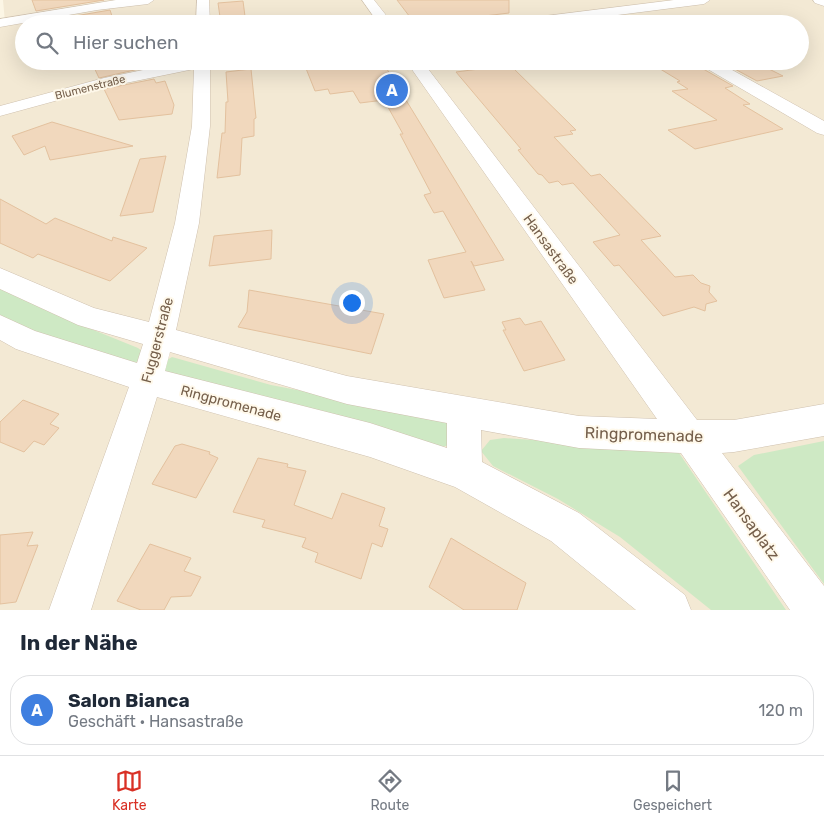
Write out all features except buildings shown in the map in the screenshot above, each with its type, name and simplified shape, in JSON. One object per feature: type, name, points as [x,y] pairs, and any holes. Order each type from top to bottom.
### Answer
[{"type":"street","points":[[47,15],[148,0]]},
{"type":"street","points":[[203,0],[203,15]]},
{"type":"street","points":[[368,0],[379,15]]},
{"type":"street","points":[[596,0],[622,15]]},
{"type":"street","points":[[584,15],[704,0]]},
{"type":"street","points":[[819,0],[824,2]]},
{"type":"street","points":[[0,23],[15,20]]},
{"type":"street","name":"Blumenstraße","points":[[0,111],[104,83],[167,70]]},
{"type":"street","name":"Fuggerstraße","points":[[70,610],[160,336],[187,223],[200,126],[204,70]]},
{"type":"street","name":"Hansastraße","points":[[421,70],[688,437]]},
{"type":"street","points":[[720,70],[824,129]]},
{"type":"street","points":[[799,115],[823,110]]},
{"type":"street","name":"Ringpromenade","points":[[0,278],[88,317],[347,390],[579,432],[688,437],[734,436],[824,420]]},
{"type":"street","name":"Ringpromenade","points":[[0,328],[26,340],[147,380],[370,440],[464,472],[565,527],[670,610]]},
{"type":"street","points":[[464,411],[464,472]]},
{"type":"street","name":"Hansaplatz","points":[[688,437],[816,610]]},
{"type":"shaded area","points":[[3,0],[824,0],[824,610],[0,610],[0,23],[5,22]]},
{"type":"green space","points":[[0,289],[54,314],[138,348],[143,352],[139,360],[131,366],[92,354],[0,318]]},
{"type":"green space","points":[[172,357],[271,385],[355,401],[454,425],[453,444],[442,447],[161,377],[160,364]]},
{"type":"green space","points":[[504,438],[677,450],[786,610],[711,610],[620,537],[558,499],[493,466],[481,451],[490,440]]},
{"type":"green space","points":[[824,441],[824,584],[738,466],[754,455]]},
{"type":"place","name":"Salon Bianca","points":[[392,90]]}]
